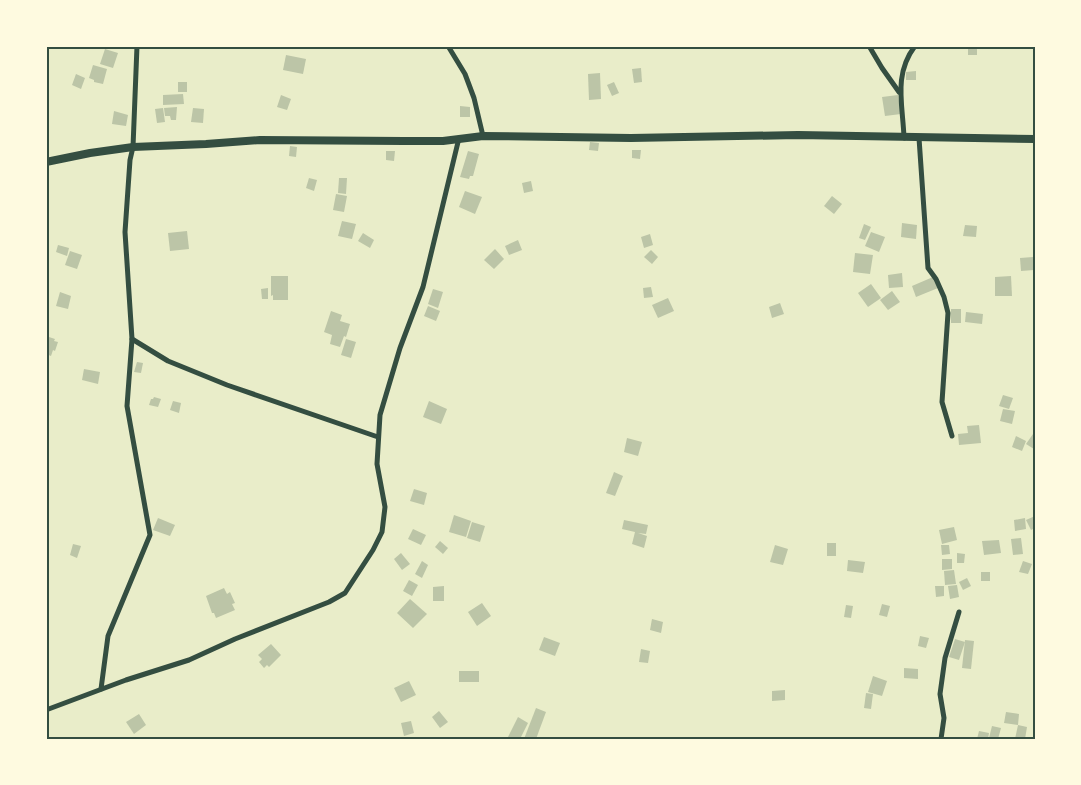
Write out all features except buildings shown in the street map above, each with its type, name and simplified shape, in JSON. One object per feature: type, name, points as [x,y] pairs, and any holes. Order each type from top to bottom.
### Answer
[{"type":"street","points":[[101,689],[108,636],[150,535],[127,406],[132,339],[126,232],[130,160],[133,148],[137,46]]},
{"type":"street","points":[[448,46],[465,74],[474,98],[483,136]]},
{"type":"street","points":[[869,46],[882,68],[900,92]]},
{"type":"street","points":[[904,138],[904,118],[900,92],[903,70],[916,46]]},
{"type":"street","points":[[46,162],[90,153],[133,148],[260,140],[443,141],[483,136],[631,138],[798,136],[1035,139]]},
{"type":"street","points":[[46,710],[101,689],[189,660],[234,639],[329,602],[345,593],[373,550],[382,532],[385,507],[377,464],[380,415],[400,348],[423,286],[460,138]]},
{"type":"street","points":[[919,138],[928,268],[936,279],[944,297],[948,314],[942,402],[952,436]]},
{"type":"street","points":[[132,339],[168,361],[227,385],[378,437]]},
{"type":"street","points":[[941,739],[944,718],[940,694],[945,658],[959,612]]}]
